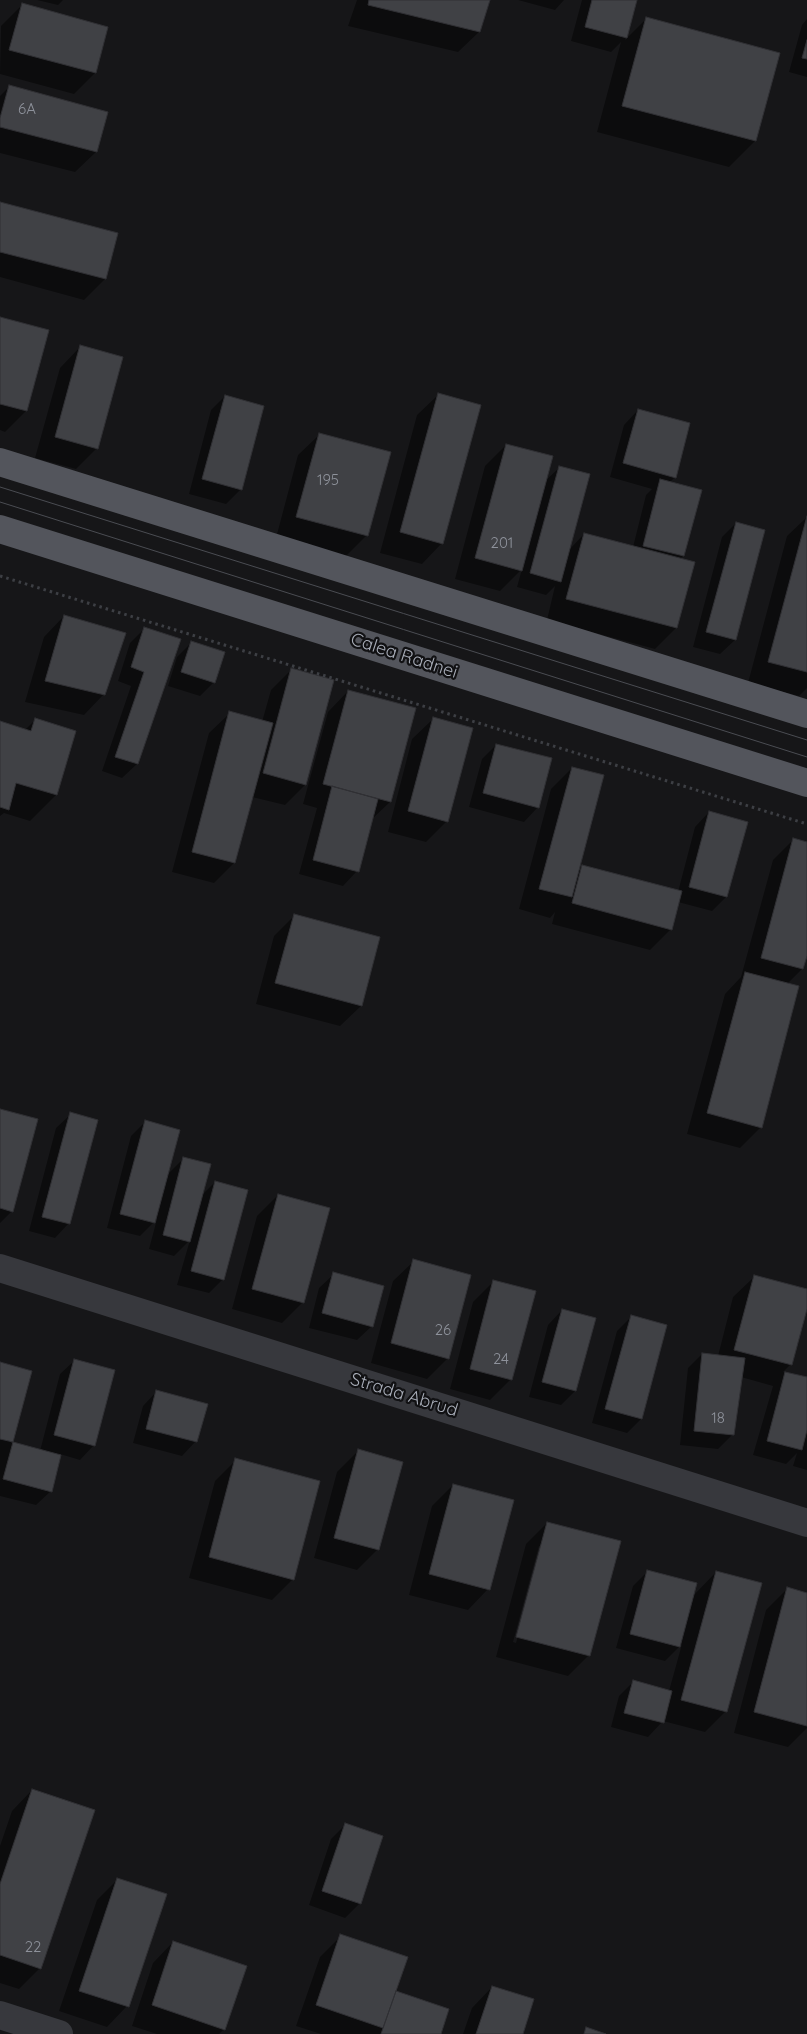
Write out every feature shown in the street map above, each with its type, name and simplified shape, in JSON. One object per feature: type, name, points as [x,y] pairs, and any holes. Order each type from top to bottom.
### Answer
[{"type":"main road","points":[[0,462],[807,714]]},
{"type":"main road","name":"Calea Radnei","points":[[0,529],[807,783]]},
{"type":"street","name":"Strada Abrud","points":[[0,1268],[807,1523]]},
{"type":"street","points":[[0,2015],[59,2034]]},
{"type":"path","points":[[0,576],[807,824]]},
{"type":"building","points":[[369,0],[490,0],[480,32],[368,5]]},
{"type":"building","points":[[592,0],[637,0],[627,38],[585,27]]},
{"type":"building","points":[[22,3],[108,27],[96,73],[9,50]]},
{"type":"building","points":[[646,17],[780,53],[756,141],[622,106]]},
{"type":"building","points":[[807,40],[807,59],[802,58]]},
{"type":"building","points":[[9,85],[108,112],[97,152],[0,127],[0,118]]},
{"type":"building","points":[[0,202],[118,233],[106,279],[0,252]]},
{"type":"building","points":[[0,317],[49,330],[27,411],[0,404]]},
{"type":"building","points":[[80,345],[123,357],[98,449],[55,437]]},
{"type":"building","points":[[438,393],[481,405],[443,544],[400,532]]},
{"type":"building","points":[[225,395],[264,406],[242,490],[202,479]]},
{"type":"building","points":[[638,409],[690,423],[676,478],[623,463]]},
{"type":"building","points":[[319,433],[391,452],[368,536],[296,517]]},
{"type":"building","points":[[506,444],[553,456],[522,571],[475,558]]},
{"type":"building","points":[[559,466],[590,474],[561,582],[530,573]]},
{"type":"building","points":[[660,479],[702,490],[684,556],[643,546]]},
{"type":"building","points":[[807,516],[807,672],[768,662]]},
{"type":"building","points":[[736,522],[765,530],[736,640],[706,632]]},
{"type":"building","points":[[584,533],[695,562],[677,628],[566,599]]},
{"type":"building","points":[[64,615],[126,633],[105,695],[45,681]]},
{"type":"building","points":[[144,627],[181,639],[138,764],[115,757],[144,672],[131,667]]},
{"type":"building","points":[[191,641],[225,652],[215,683],[181,672]]},
{"type":"building","points":[[291,668],[334,680],[306,785],[263,773]]},
{"type":"building","points":[[348,690],[416,708],[391,802],[323,784]]},
{"type":"building","points":[[229,711],[273,723],[235,863],[192,852]]},
{"type":"building","points":[[433,717],[473,728],[448,822],[408,811]]},
{"type":"building","points":[[35,718],[76,731],[57,795],[16,783],[9,810],[0,807],[0,721],[31,731]]},
{"type":"building","points":[[496,744],[552,758],[539,808],[483,793]]},
{"type":"building","points":[[572,767],[604,775],[572,897],[539,889]]},
{"type":"building","points":[[332,786],[378,799],[359,872],[313,860]]},
{"type":"building","points":[[709,811],[748,822],[727,897],[689,887]]},
{"type":"building","points":[[793,838],[807,842],[807,956],[803,969],[761,958]]},
{"type":"building","points":[[582,865],[682,891],[672,930],[572,903]]},
{"type":"building","points":[[294,914],[380,937],[362,1006],[275,983]]},
{"type":"building","points":[[745,972],[799,986],[762,1128],[707,1113]]},
{"type":"building","points":[[0,1109],[38,1119],[13,1212],[0,1208]]},
{"type":"building","points":[[70,1112],[98,1120],[70,1224],[42,1217]]},
{"type":"building","points":[[145,1120],[180,1130],[155,1223],[120,1214]]},
{"type":"building","points":[[183,1157],[211,1164],[190,1242],[163,1235]]},
{"type":"building","points":[[215,1181],[248,1190],[224,1280],[191,1271]]},
{"type":"building","points":[[278,1194],[330,1208],[304,1303],[252,1289]]},
{"type":"building","points":[[413,1259],[471,1275],[449,1359],[391,1343]]},
{"type":"building","points":[[333,1272],[384,1286],[373,1327],[322,1313]]},
{"type":"building","points":[[754,1275],[807,1289],[807,1309],[792,1365],[734,1350]]},
{"type":"building","points":[[493,1280],[536,1291],[512,1380],[470,1369]]},
{"type":"building","points":[[562,1309],[596,1318],[576,1391],[542,1382]]},
{"type":"building","points":[[631,1315],[667,1325],[642,1419],[605,1409]]},
{"type":"building","points":[[702,1353],[745,1358],[734,1435],[694,1431]]},
{"type":"building","points":[[74,1359],[115,1370],[95,1446],[54,1435]]},
{"type":"building","points":[[0,1362],[32,1371],[13,1442],[0,1439]]},
{"type":"building","points":[[785,1372],[807,1377],[807,1430],[802,1450],[767,1441]]},
{"type":"building","points":[[156,1390],[208,1404],[197,1442],[146,1429]]},
{"type":"building","points":[[13,1442],[61,1455],[52,1492],[3,1479]]},
{"type":"building","points":[[358,1449],[403,1462],[379,1550],[334,1538]]},
{"type":"building","points":[[235,1458],[320,1481],[294,1580],[209,1557]]},
{"type":"building","points":[[453,1484],[514,1500],[490,1590],[429,1574]]},
{"type":"building","points":[[547,1522],[621,1541],[590,1656],[516,1637]]},
{"type":"building","points":[[647,1570],[697,1583],[680,1647],[630,1634]]},
{"type":"building","points":[[716,1571],[762,1583],[727,1712],[681,1700]]},
{"type":"building","points":[[787,1587],[807,1593],[807,1726],[754,1712]]},
{"type":"building","points":[[633,1680],[672,1691],[664,1723],[624,1713]]},
{"type":"building","points":[[32,1789],[95,1810],[41,1969],[0,1955],[0,1884]]},
{"type":"building","points":[[345,1823],[383,1836],[361,1904],[322,1891]]},
{"type":"building","points":[[117,1878],[167,1894],[129,2007],[79,1991]]},
{"type":"building","points":[[340,1934],[408,1957],[383,2028],[316,2005]]},
{"type":"building","points":[[173,1941],[247,1966],[225,2030],[152,2005]]},
{"type":"building","points":[[492,1986],[534,1999],[523,2034],[476,2034]]},
{"type":"building","points":[[396,1991],[449,2009],[441,2034],[381,2034]]},
{"type":"building","points":[[586,2027],[606,2034],[584,2034]]},
{"type":"tram line","points":[[0,487],[807,740]]},
{"type":"tram line","points":[[0,502],[807,757]]}]
